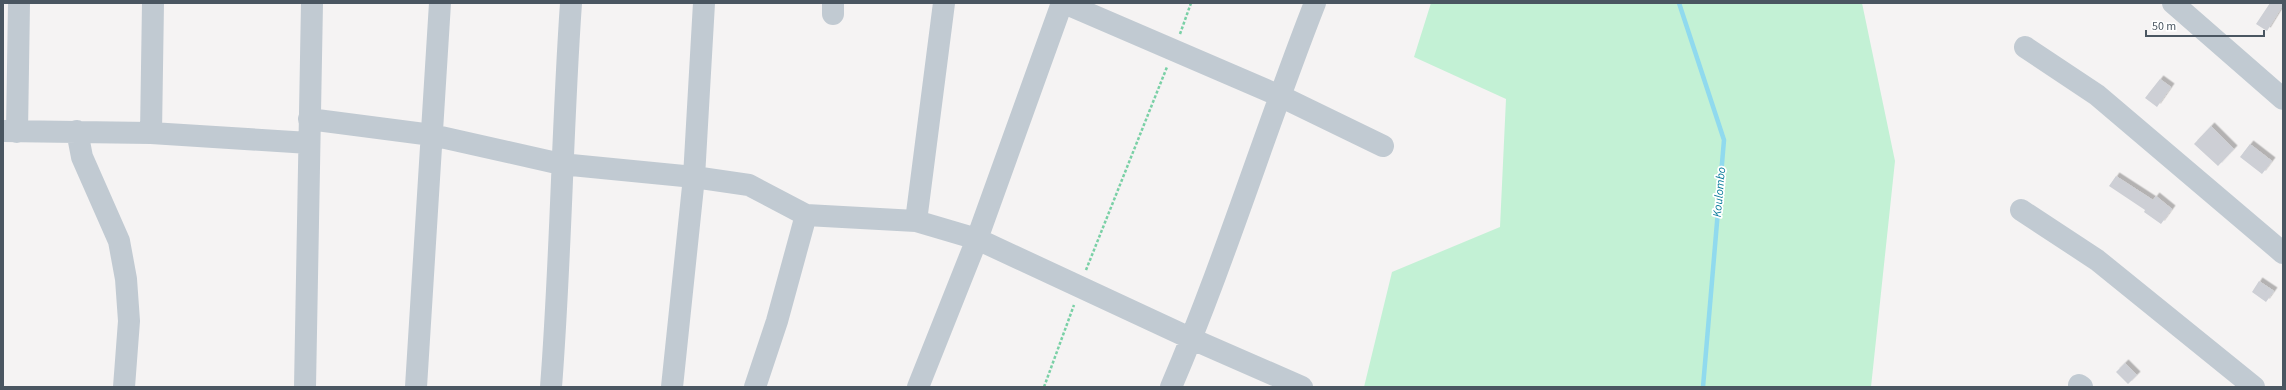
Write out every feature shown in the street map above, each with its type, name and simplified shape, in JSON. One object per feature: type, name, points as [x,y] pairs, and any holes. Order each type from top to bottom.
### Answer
[{"type":"street","points":[[19,3],[10,131],[151,133],[309,143]]},
{"type":"street","points":[[151,133],[153,3]]},
{"type":"street","points":[[305,387],[312,3]]},
{"type":"street","points":[[416,387],[440,3]]},
{"type":"street","points":[[551,387],[556,327],[561,164],[571,3]]},
{"type":"street","points":[[672,387],[694,177],[704,3]]},
{"type":"street","points":[[916,221],[944,3]]},
{"type":"street","points":[[918,387],[977,239],[1063,3],[1280,96],[1383,146]]},
{"type":"street","points":[[1171,387],[1192,339],[1244,202],[1280,96],[1315,3]]},
{"type":"street","points":[[2173,3],[2283,99]]},
{"type":"street","points":[[2025,47],[2096,95],[2283,253]]},
{"type":"street","points":[[309,119],[432,135],[561,164],[694,177],[749,185],[806,215],[916,221],[977,239],[1192,339],[1302,387]]},
{"type":"street","points":[[78,131],[82,157],[119,241],[129,321],[124,387]]},
{"type":"street","points":[[2021,210],[2097,260],[2254,387]]},
{"type":"street","points":[[755,387],[777,321],[806,215]]},
{"type":"path","points":[[1044,387],[1080,286],[1174,51],[1191,3]]},
{"type":"green space","points":[[1431,3],[1862,3],[1895,161],[1871,387],[1364,387],[1392,272],[1500,227],[1506,99],[1414,57]]},
{"type":"building","points":[[2270,3],[2283,3],[2283,5],[2267,31],[2256,24]]},
{"type":"building","points":[[2160,79],[2171,87],[2157,107],[2145,98]]},
{"type":"building","points":[[2211,126],[2234,149],[2218,166],[2194,144]]},
{"type":"building","points":[[2250,144],[2272,161],[2262,174],[2240,157]]},
{"type":"building","points":[[2116,176],[2153,200],[2156,196],[2172,209],[2161,224],[2144,212],[2145,210],[2109,186]]},
{"type":"building","points":[[2259,281],[2274,291],[2266,302],[2252,292]]},
{"type":"building","points":[[2125,363],[2137,375],[2128,384],[2116,372]]},
{"type":"waterway","name":"Koulombo","points":[[1679,3],[1724,140],[1703,387]]}]
